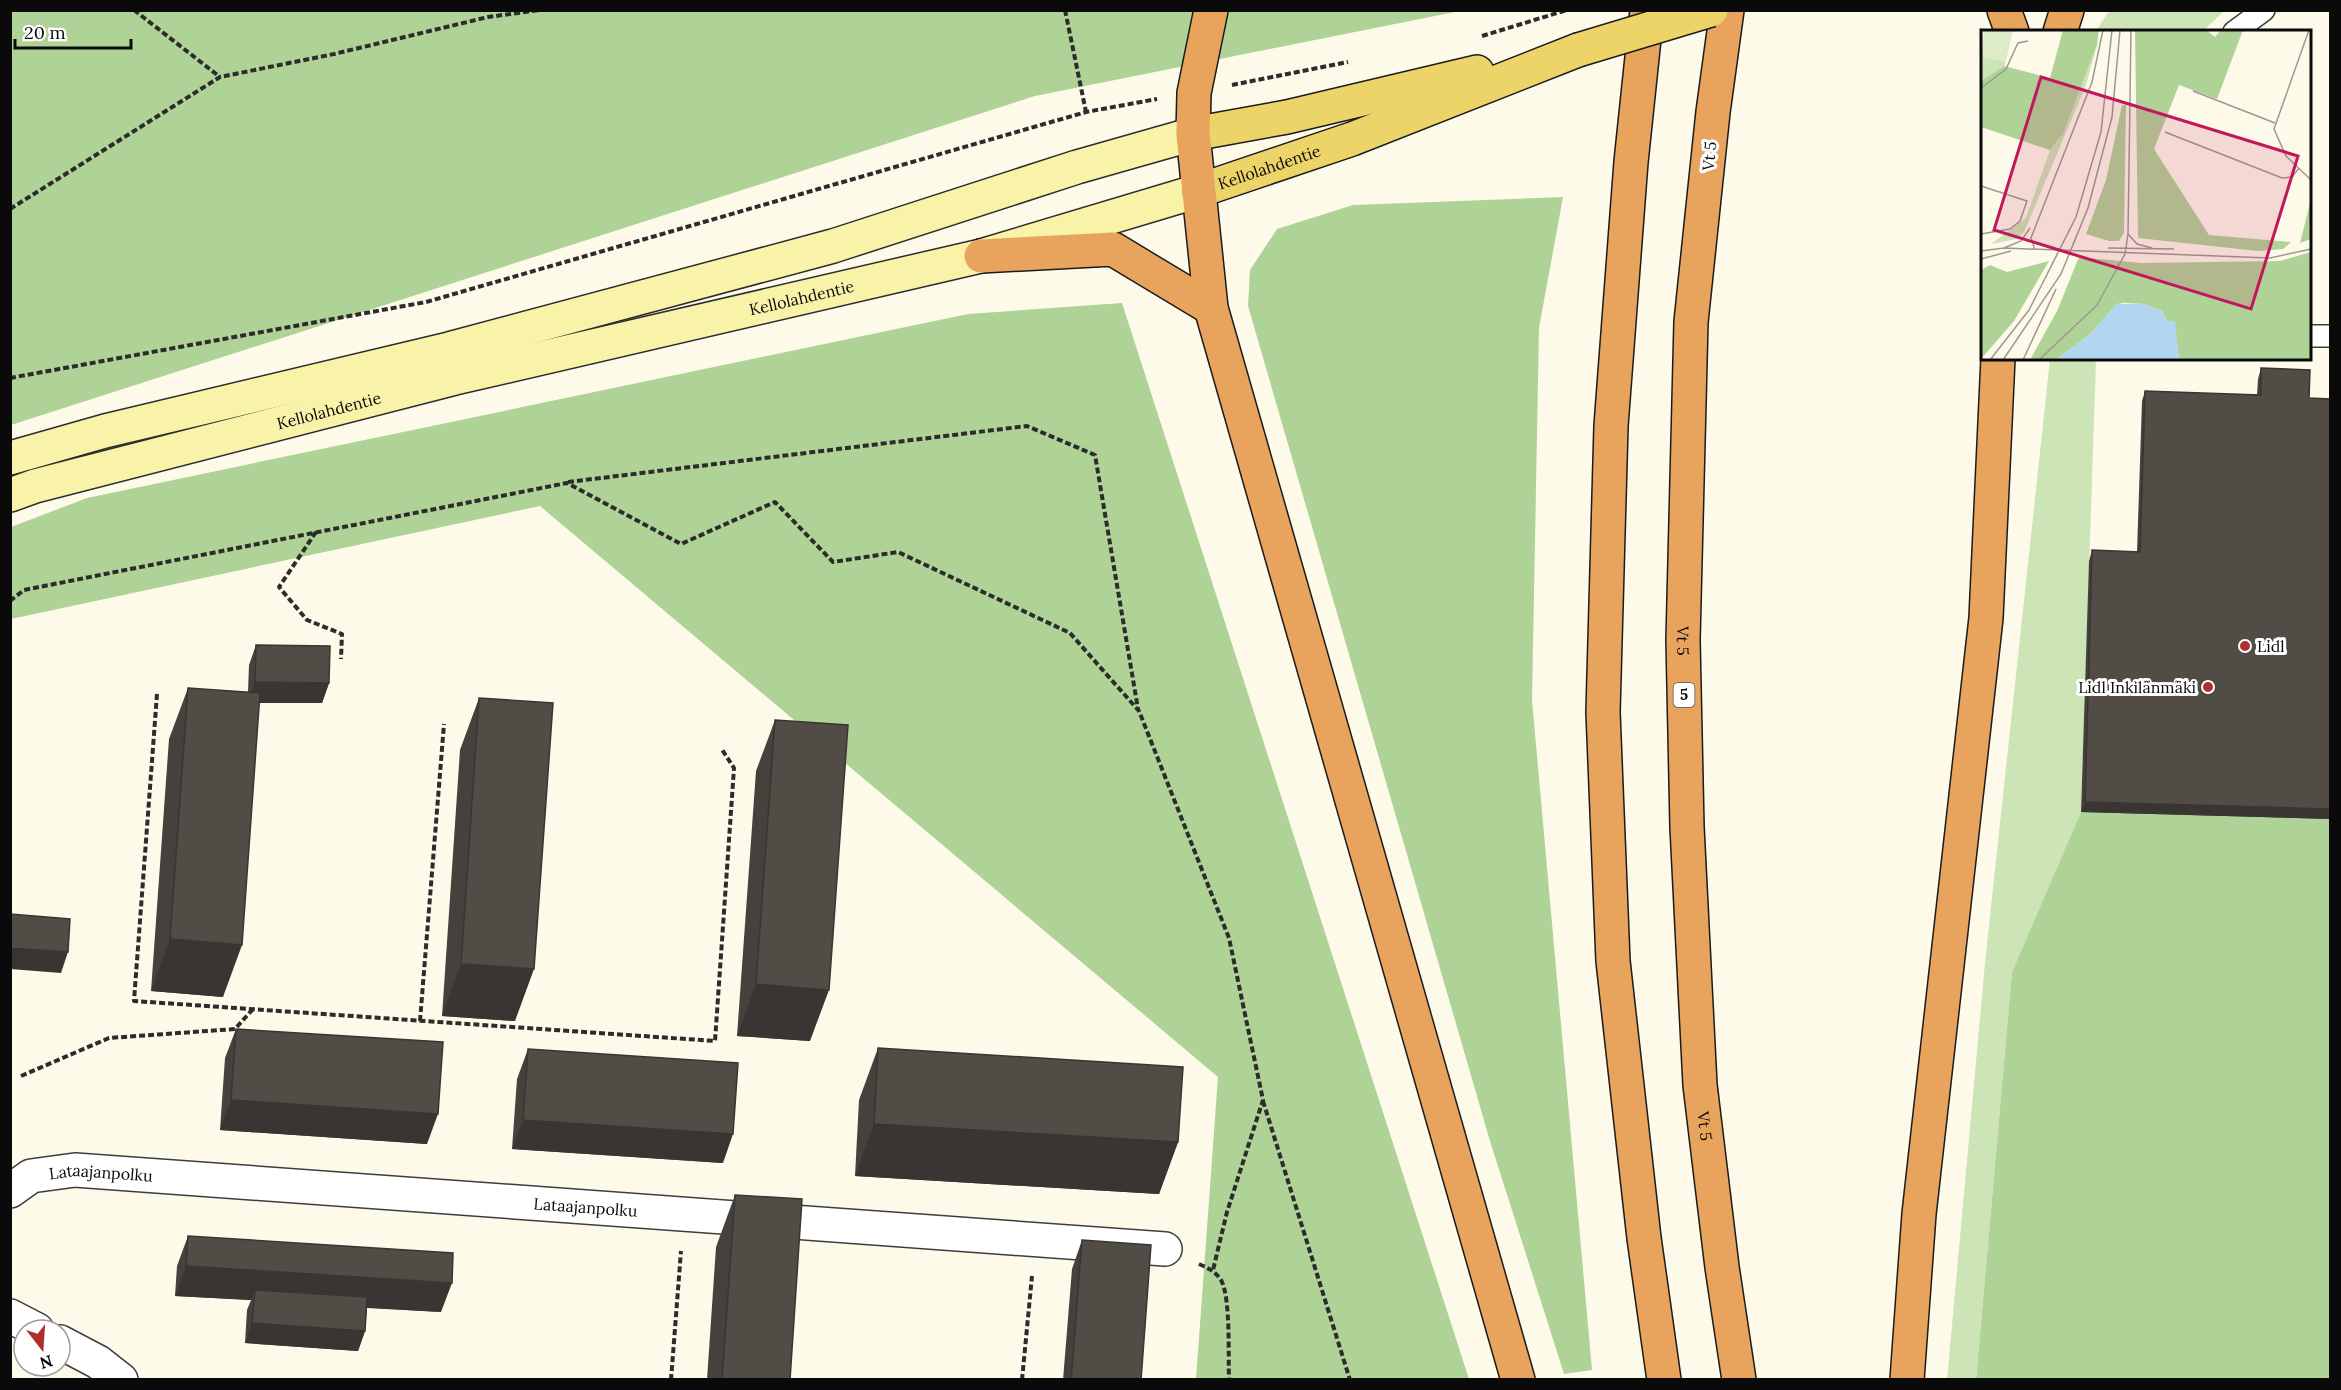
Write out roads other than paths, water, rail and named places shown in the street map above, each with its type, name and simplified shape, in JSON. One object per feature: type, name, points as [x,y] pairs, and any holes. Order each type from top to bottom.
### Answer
[{"type":"highway","points":[[1211,10],[1194,93],[1193,134],[1211,308],[1518,1380]]},
{"type":"highway","points":[[1647,10],[1631,162],[1611,426],[1603,712],[1613,961],[1644,1238],[1664,1380]]},
{"type":"highway","name":"Vt 5","points":[[1727,10],[1713,112],[1691,321],[1683,640],[1687,827],[1700,1085],[1722,1267],[1739,1380]]},
{"type":"highway","points":[[2004,10],[2011,30]]},
{"type":"highway","points":[[2061,30],[2067,10]]},
{"type":"highway","points":[[981,256],[1113,249],[1211,308]]},
{"type":"highway","points":[[1907,1380],[1919,1214],[1986,618],[1998,360]]},
{"type":"highway","points":[[1986,618],[2003,562],[2020,360]]},
{"type":"main road","name":"Kellolahdentie","points":[[10,458],[105,431],[449,349],[833,246],[1077,167],[1193,134],[1287,117],[1578,50],[1711,10]]},
{"type":"main road","name":"Kellolahdentie","points":[[10,495],[34,486],[455,378],[981,256],[1198,191],[1352,140],[1578,50]]},
{"type":"street","name":"Lataajanpolku","points":[[10,1191],[31,1176],[75,1170],[1165,1249]]},
{"type":"street","points":[[72,1348],[98,1362],[121,1380]]},
{"type":"lane","points":[[2237,30],[2264,10]]},
{"type":"lane","points":[[2311,336],[2331,336]]},
{"type":"place","name":"Lidl","points":[[2245,646]]},
{"type":"place","name":"Lidl Inkilänmäki","points":[[2208,687]]}]
